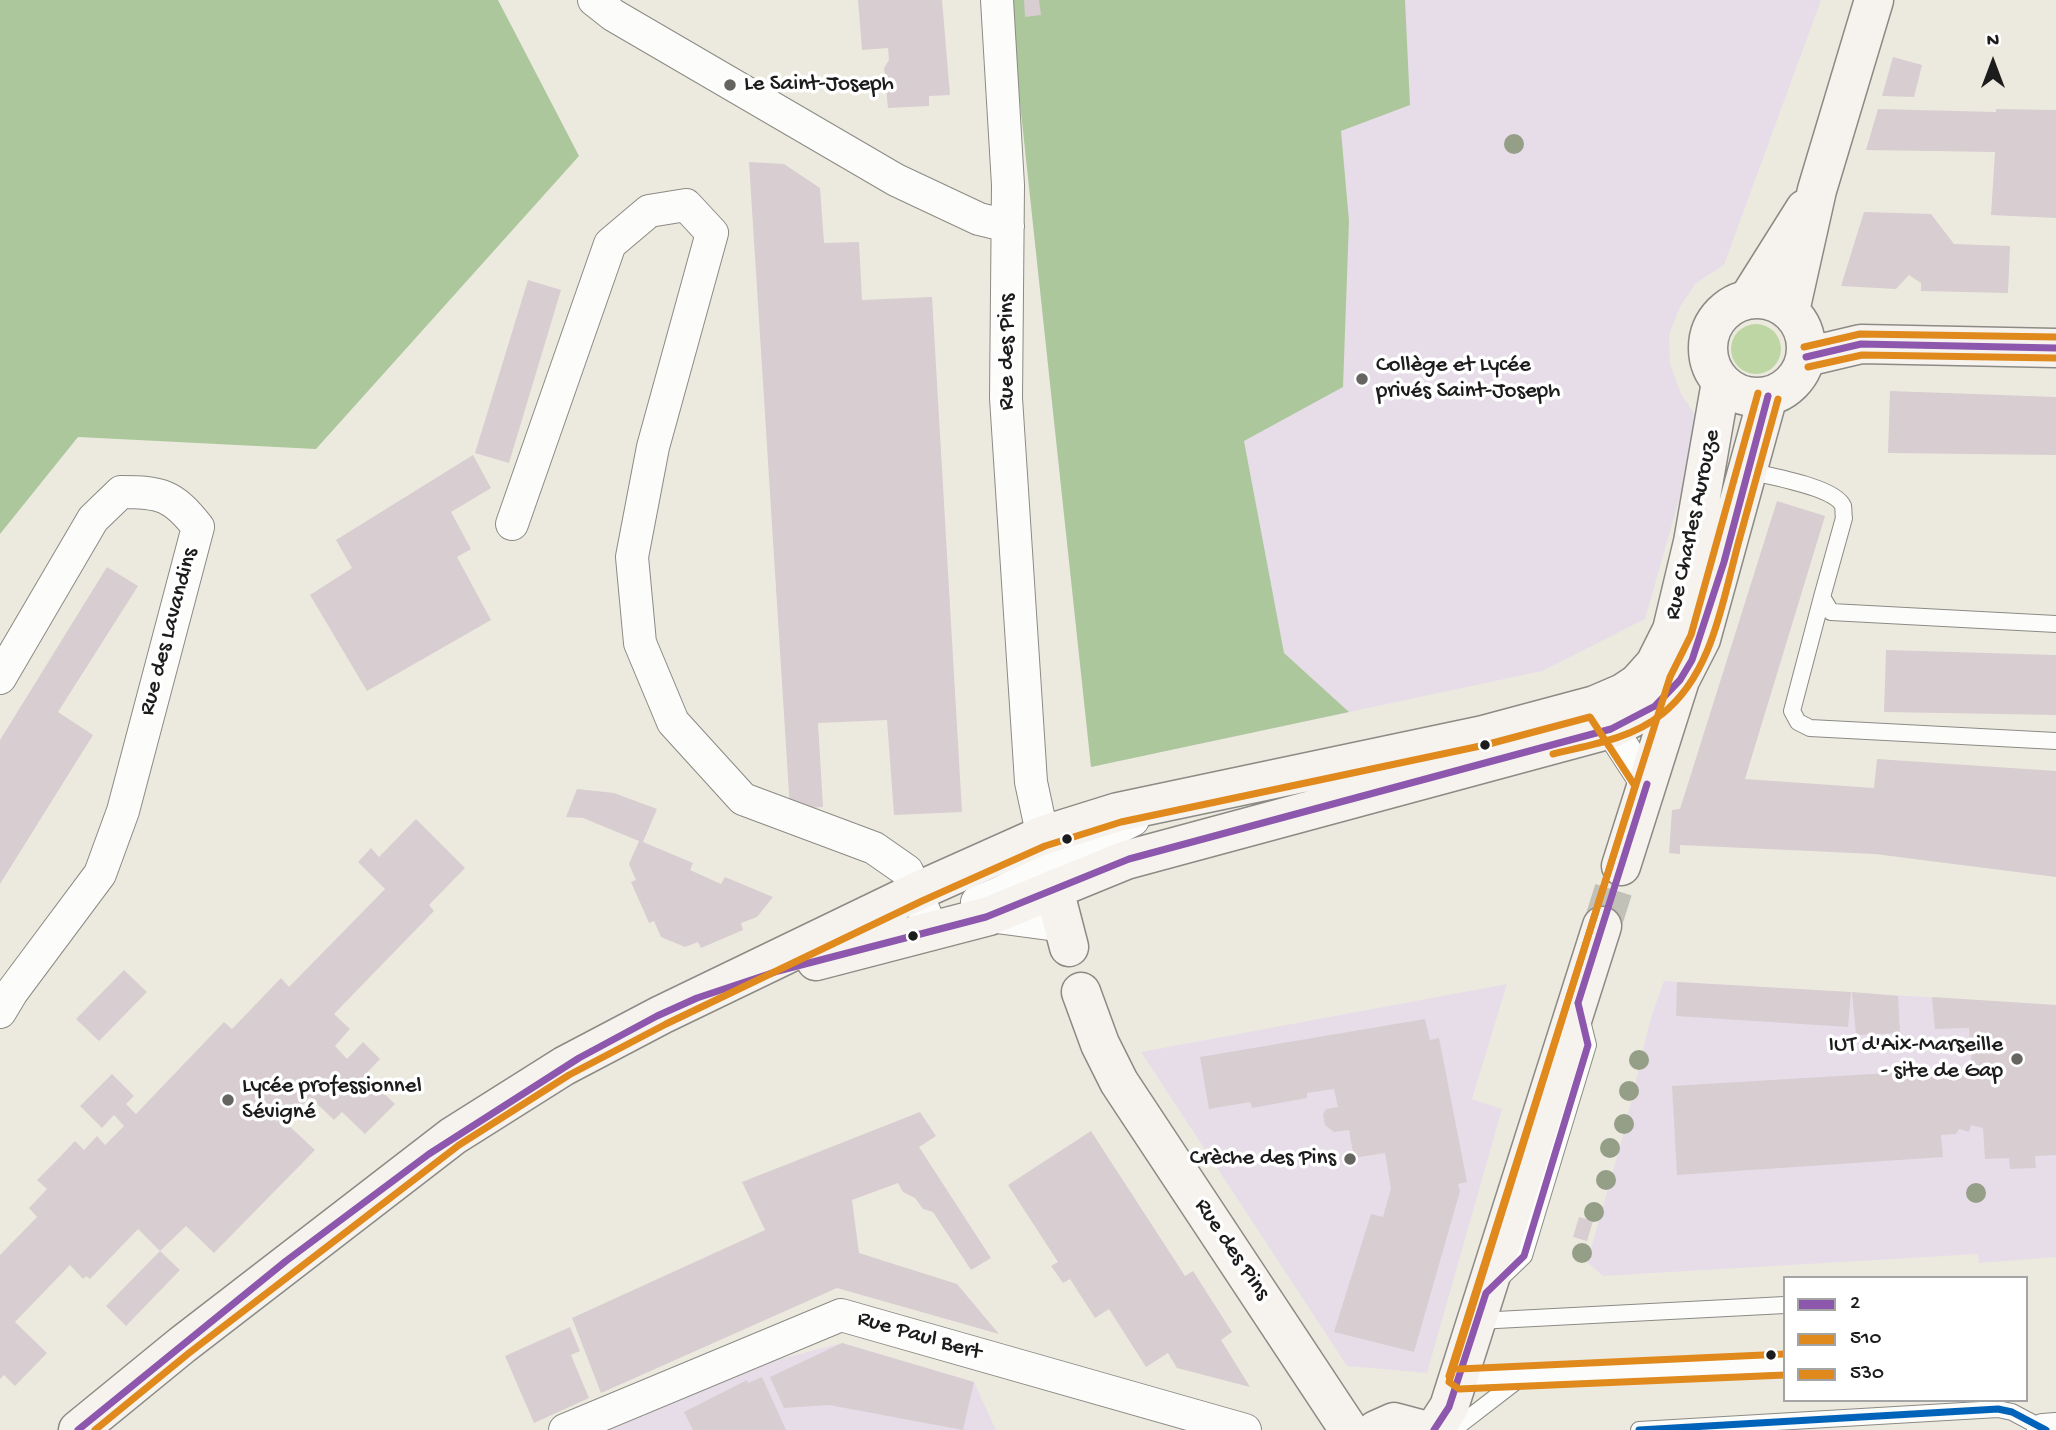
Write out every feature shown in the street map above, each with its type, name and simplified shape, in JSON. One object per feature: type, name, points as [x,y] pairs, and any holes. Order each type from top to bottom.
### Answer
[{"type":"main road","points":[[1874,0],[1817,190],[1800,334],[1794,380],[1785,389],[1768,396],[1745,396],[1721,382],[1707,355],[1712,325],[1734,303],[1749,298],[1774,301],[1800,334],[1861,344],[2056,348]]},
{"type":"main road","points":[[1749,298],[1817,190]]},
{"type":"main road","name":"Rue Charles Aurouze","points":[[1621,866],[1647,785],[1672,630],[1683,589],[1721,382]]},
{"type":"main road","name":"Rue Charles Aurouze","points":[[1667,672],[1701,639],[1768,396]]},
{"type":"main road","points":[[715,991],[863,947],[926,914],[1041,836],[1118,812],[1184,798],[1483,735],[1603,717],[1655,706],[1667,672]]},
{"type":"main road","points":[[78,1430],[182,1345],[453,1136],[564,1066],[661,1015],[715,991],[926,914],[989,916],[1126,860],[1603,717]]},
{"type":"main road","name":"Rue des Pins","points":[[1054,889],[1066,937]]},
{"type":"main road","points":[[1434,1430],[1449,1407],[1459,1379],[1602,926]]},
{"type":"main road","name":"Rue des Pins","points":[[1081,992],[1100,1044],[1119,1082],[1349,1430]]},
{"type":"main road","points":[[1376,1430],[1394,1422],[1424,1430]]},
{"type":"street","points":[[594,0],[612,15],[896,180],[979,219],[1008,226]]},
{"type":"street","name":"Rue des Pins","points":[[997,0],[1008,226],[1006,398],[1031,782],[1054,889]]},
{"type":"street","points":[[512,524],[610,244],[649,212],[686,205],[712,233],[653,447],[632,557],[639,642],[673,722],[743,799],[874,848],[907,872],[926,914]]},
{"type":"street","name":"Rue des Lavandins","points":[[0,678],[93,519],[121,492],[157,492],[184,509],[198,527],[118,824],[100,874],[0,1012]]},
{"type":"street","points":[[1603,717],[1647,785]]},
{"type":"street","points":[[1054,889],[1069,857],[1076,849],[1184,798]]},
{"type":"street","points":[[989,916],[1066,937]]},
{"type":"street","name":"Rue Paul Bert","points":[[565,1430],[841,1315],[1245,1430]]},
{"type":"street","points":[[2045,1430],[2056,1429]]},
{"type":"lane","points":[[1748,471],[1819,490],[1834,496],[1843,506],[1844,518],[1792,711],[1798,722],[1810,727],[2056,741]]},
{"type":"lane","points":[[1822,597],[1826,607],[1840,615],[2056,624]]},
{"type":"lane","points":[[1482,1307],[1783,1305]]},
{"type":"lane","points":[[1459,1379],[1783,1364]]},
{"type":"lane","points":[[1453,1430],[1523,1376]]},
{"type":"lane","points":[[1639,1430],[1996,1404],[2045,1430]]},
{"type":"shaded area","name":"Collège et Lycée privés Saint-Joseph","points":[[1009,0],[1821,0],[1724,265],[1696,283],[1680,307],[1669,335],[1670,364],[1681,394],[1701,423],[1645,619],[1542,671],[1091,767]]},
{"type":"shaded area","points":[[1664,981],[2056,1005],[2056,1257],[1979,1263],[1978,1254],[1603,1276],[1587,1262],[1622,1139],[1651,1017]]},
{"type":"shaded area","name":"Crèche des Pins","points":[[1507,984],[1472,1099],[1502,1109],[1427,1373],[1347,1366],[1141,1052]]},
{"type":"shaded area","points":[[842,1343],[974,1382],[996,1430],[608,1430],[769,1362]]},
{"type":"green space","points":[[0,0],[498,0],[579,156],[316,449],[78,437],[0,534]]},
{"type":"green space","points":[[1009,0],[1405,0],[1410,105],[1341,131],[1349,221],[1343,387],[1244,441],[1284,653],[1349,712],[1091,767]]},
{"type":"green space","points":[[1756,324],[1773,332],[1781,349],[1773,366],[1756,374],[1739,366],[1731,349],[1739,332]]},
{"type":"building","points":[[858,0],[942,0],[950,95],[929,96],[929,106],[888,108],[884,68],[889,60],[888,48],[862,50]]},
{"type":"building","points":[[1024,0],[1039,0],[1041,15],[1025,17]]},
{"type":"building","points":[[1893,57],[1922,65],[1914,97],[1882,96]]},
{"type":"building","points":[[1878,109],[1996,112],[1996,109],[2056,110],[2056,218],[1991,215],[1995,152],[1866,150]]},
{"type":"building","points":[[749,162],[784,164],[820,188],[824,243],[859,242],[862,300],[932,297],[962,812],[894,815],[887,720],[818,723],[823,807],[790,809]]},
{"type":"building","points":[[1864,212],[1931,214],[1954,244],[2010,246],[2008,293],[1921,291],[1921,283],[1909,275],[1896,289],[1841,286]]},
{"type":"building","points":[[528,280],[561,290],[509,463],[475,453]]},
{"type":"building","points":[[1890,391],[2056,397],[2056,455],[1888,453]]},
{"type":"building","points":[[473,455],[491,488],[451,512],[471,549],[457,557],[491,620],[367,691],[310,595],[352,568],[336,540]]},
{"type":"building","points":[[1777,501],[1825,516],[1745,779],[1874,788],[1877,759],[2056,771],[2056,877],[1875,854],[1680,845],[1680,854],[1669,853],[1672,810],[1680,809]]},
{"type":"building","points":[[107,567],[138,586],[58,712],[93,735],[0,884],[0,740]]},
{"type":"building","points":[[1886,650],[2056,655],[2056,715],[1884,712]]},
{"type":"building","points":[[577,789],[614,793],[657,809],[643,842],[693,863],[690,870],[721,884],[725,877],[773,897],[757,917],[741,923],[743,930],[701,948],[698,942],[685,947],[661,937],[654,921],[649,923],[631,882],[636,880],[629,864],[639,841],[583,818],[566,817]]},
{"type":"building","name":"Lycée professionnel Sévigné","points":[[416,819],[465,868],[429,905],[434,911],[334,1014],[350,1029],[335,1046],[347,1059],[363,1042],[380,1059],[365,1075],[395,1104],[365,1134],[342,1112],[334,1120],[310,1097],[286,1123],[315,1150],[214,1253],[186,1226],[160,1251],[138,1229],[90,1279],[86,1276],[83,1279],[70,1265],[15,1322],[47,1353],[15,1386],[4,1375],[0,1379],[0,1255],[37,1217],[29,1208],[47,1189],[37,1180],[75,1141],[84,1150],[97,1136],[105,1145],[124,1126],[114,1115],[102,1128],[80,1106],[112,1074],[134,1096],[126,1104],[136,1114],[224,1022],[232,1029],[281,978],[289,987],[385,889],[358,862],[371,848],[379,857]]},
{"type":"building","points":[[124,970],[147,992],[99,1041],[76,1019]]},
{"type":"building","points":[[1677,982],[1851,992],[1848,1027],[1676,1016]]},
{"type":"building","points":[[1852,992],[1898,996],[1900,1033],[1856,1035]]},
{"type":"building","points":[[1932,997],[2056,1005],[2056,1155],[2035,1156],[2036,1168],[2010,1169],[2009,1158],[1985,1159],[1983,1128],[1971,1125],[1969,1132],[1959,1129],[1956,1134],[1941,1135],[1943,1157],[1677,1175],[1672,1086],[1972,1068],[1969,1028],[1935,1029]]},
{"type":"building","points":[[1425,1019],[1430,1040],[1439,1038],[1467,1182],[1458,1184],[1460,1191],[1414,1352],[1334,1332],[1371,1214],[1383,1217],[1391,1188],[1385,1153],[1354,1158],[1349,1130],[1334,1132],[1325,1125],[1323,1114],[1326,1109],[1338,1107],[1334,1089],[1307,1093],[1307,1098],[1252,1108],[1250,1102],[1209,1109],[1200,1057]]},
{"type":"building","points":[[920,1112],[936,1136],[919,1147],[991,1258],[971,1270],[933,1212],[923,1209],[915,1198],[903,1192],[898,1183],[852,1200],[859,1253],[957,1284],[999,1334],[837,1288],[601,1393],[572,1318],[765,1230],[742,1182]]},
{"type":"building","points":[[1091,1131],[1185,1276],[1193,1271],[1232,1332],[1221,1340],[1250,1387],[1177,1368],[1168,1353],[1146,1367],[1109,1309],[1095,1318],[1070,1279],[1063,1283],[1051,1266],[1058,1262],[1008,1185]]},
{"type":"building","points":[[1579,1217],[1593,1221],[1587,1241],[1573,1237]]},
{"type":"building","points":[[160,1251],[180,1270],[126,1326],[106,1306]]},
{"type":"building","points":[[570,1327],[580,1351],[571,1355],[589,1398],[534,1423],[505,1356]]},
{"type":"building","points":[[842,1343],[974,1382],[963,1430],[829,1405],[784,1408],[770,1377]]},
{"type":"building","points":[[762,1377],[786,1430],[693,1430],[684,1412],[747,1380],[748,1383]]},
{"type":"tunnel","points":[[1602,926],[1621,866]]},
{"type":"transit line","name":"530","points":[[1804,347],[1860,334],[2056,337]]},
{"type":"transit line","name":"2","points":[[1806,357],[1861,344],[2056,348]]},
{"type":"transit line","name":"510","points":[[1808,367],[1862,355],[2056,358]]},
{"type":"transit line","name":"530","points":[[1449,1376],[1670,677],[1691,635],[1758,393]]},
{"type":"transit line","name":"2","points":[[78,1430],[286,1261],[429,1154],[579,1058],[657,1016],[697,998],[778,971],[986,917],[1129,859],[1611,729],[1655,706],[1680,680],[1692,660],[1724,562],[1768,396]]},
{"type":"transit line","name":"510","points":[[1553,754],[1610,740],[1650,723],[1680,697],[1694,677],[1705,656],[1722,609],[1778,399]]},
{"type":"transit line","name":"510","points":[[95,1430],[189,1353],[459,1145],[569,1075],[666,1024],[922,901],[1045,846],[1121,822],[1485,745],[1590,717],[1635,786],[1449,1382],[1459,1389],[1783,1375]]},
{"type":"transit line","name":"2","points":[[1578,1003],[1647,784]]},
{"type":"transit line","name":"2","points":[[1434,1430],[1449,1407],[1486,1293],[1524,1256],[1588,1045],[1578,1003]]},
{"type":"transit line","name":"530","points":[[1459,1369],[1783,1354]]},
{"type":"transit line","points":[[1639,1430],[1998,1409],[2012,1412],[2046,1430]]},
{"type":"place","name":"Le Saint-Joseph","points":[[730,85]]},
{"type":"place","name":"Collège et Lycée privés Saint-Joseph","points":[[1362,379]]},
{"type":"place","name":"IUT d'Aix-Marseille - site de Gap","points":[[2017,1059]]},
{"type":"place","name":"Lycée professionnel Sévigné","points":[[228,1100]]},
{"type":"place","name":"Crèche des Pins","points":[[1350,1159]]}]
